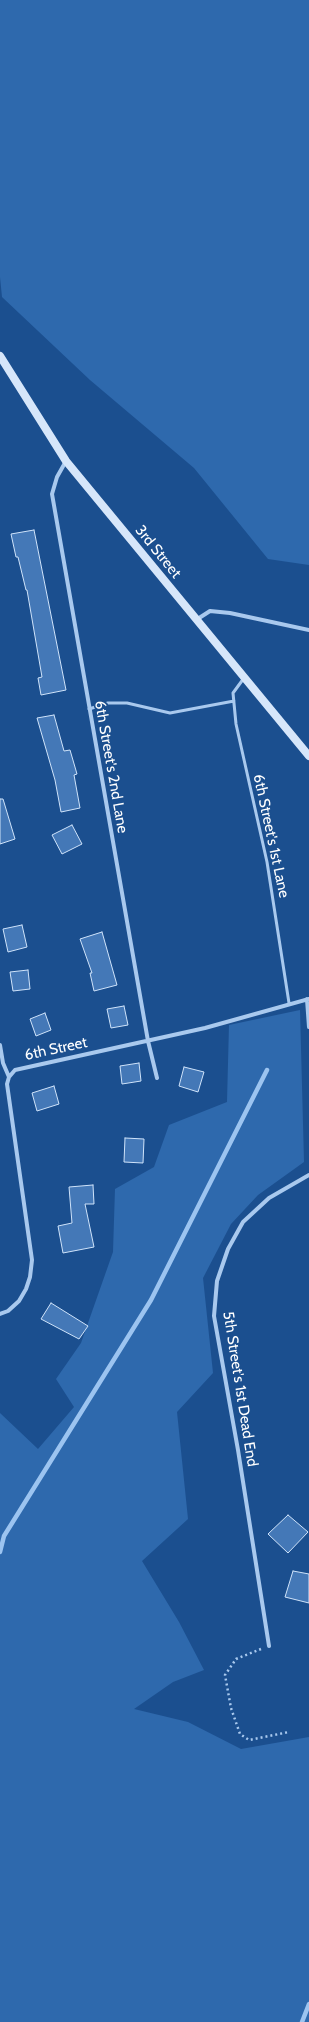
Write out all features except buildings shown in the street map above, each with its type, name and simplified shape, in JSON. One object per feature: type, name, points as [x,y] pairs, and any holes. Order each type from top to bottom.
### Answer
[{"type":"street","name":"3rd Street","points":[[0,356],[66,461],[309,756]]},
{"type":"street","name":"6th Street's 2nd Lane","points":[[66,461],[57,477],[52,494],[148,1041],[157,1078]]},
{"type":"street","points":[[196,620],[210,612],[230,613],[309,630]]},
{"type":"street","points":[[308,999],[309,1027]]},
{"type":"street","name":"6th Street","points":[[0,1314],[8,1311],[19,1301],[26,1289],[30,1277],[32,1260],[7,1084],[9,1077],[15,1070],[205,1028],[289,1003],[308,999]]},
{"type":"street","points":[[0,1045],[3,1063],[9,1077]]},
{"type":"street","name":"5th Street's 1st Dead End","points":[[269,1646],[238,1450],[214,1316],[217,1281],[228,1249],[243,1222],[269,1198],[309,1175]]},
{"type":"lane","name":"6th Street's 1st Lane","points":[[244,677],[233,693],[236,724],[267,862],[289,1003]]},
{"type":"lane","points":[[89,710],[108,703],[127,703],[170,713],[234,701]]},
{"type":"path","points":[[269,1646],[236,1659],[225,1675],[231,1708],[240,1734],[249,1740],[289,1732]]},
{"type":"shaded area","points":[[0,0],[309,0],[309,565],[268,559],[194,468],[90,380],[2,297],[0,277]]},
{"type":"shaded area","points":[[300,1010],[304,1162],[258,1195],[231,1224],[203,1278],[213,1373],[177,1412],[188,1519],[142,1561],[179,1622],[204,1670],[173,1682],[134,1709],[188,1722],[241,1749],[309,1737],[309,2022],[0,2022],[0,1413],[38,1449],[74,1407],[56,1379],[81,1343],[113,1252],[115,1189],[154,1167],[169,1125],[227,1102],[229,1025]]},
{"type":"waterway","points":[[0,1552],[4,1536],[151,1300],[267,1070]]},
{"type":"waterway","points":[[302,2022],[309,2004]]}]
